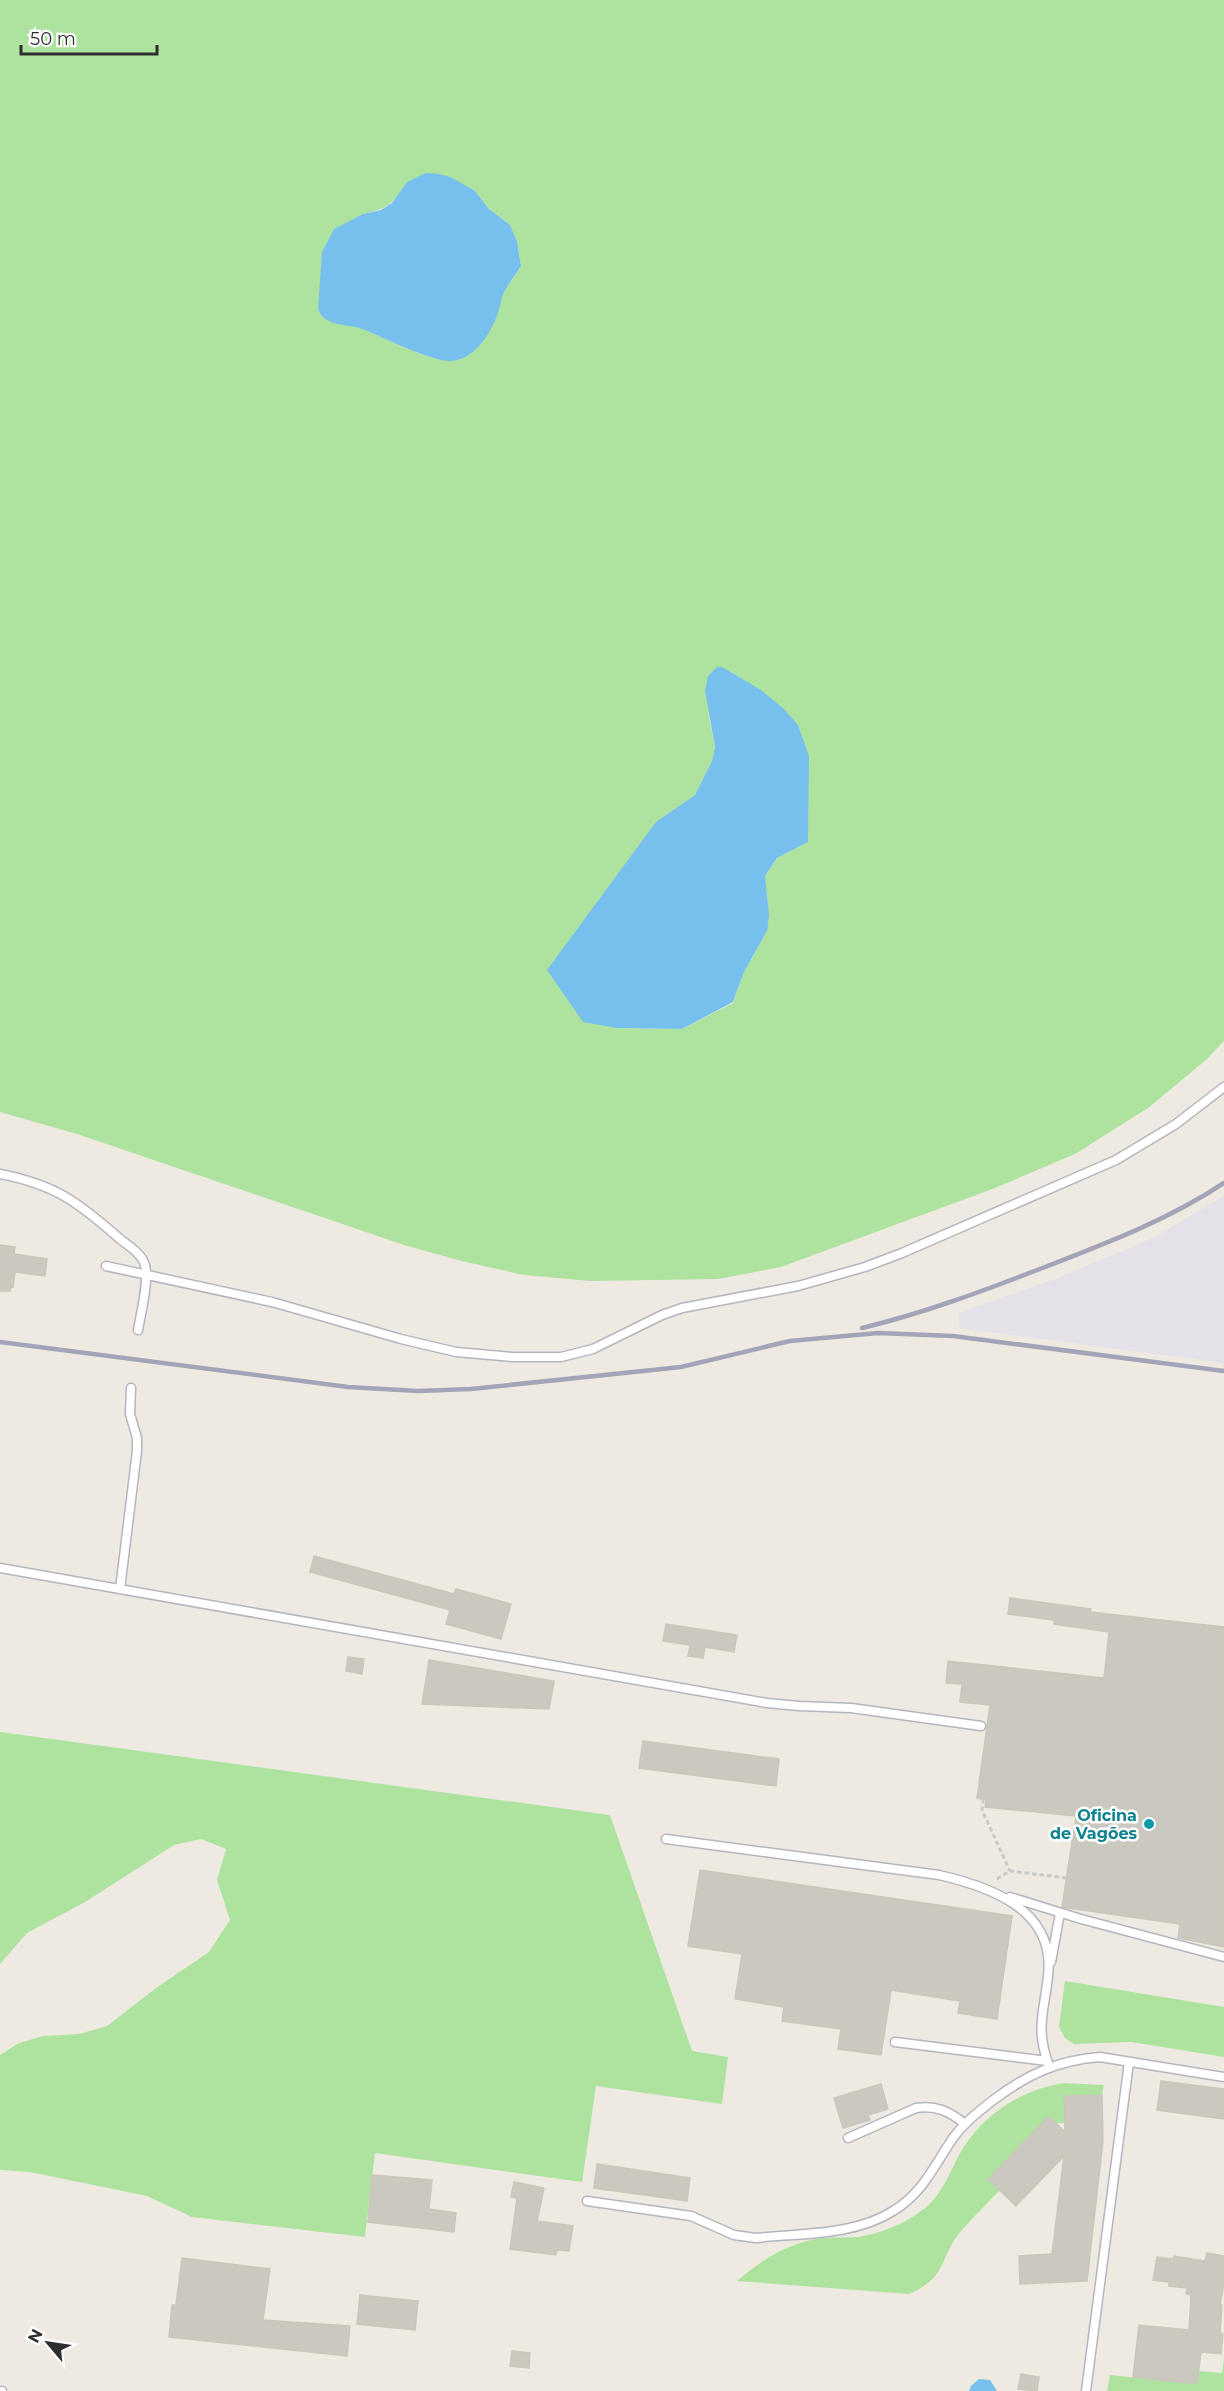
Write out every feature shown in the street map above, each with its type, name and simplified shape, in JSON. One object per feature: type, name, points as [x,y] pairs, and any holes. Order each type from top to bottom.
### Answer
[{"type":"lane","points":[[106,1266],[272,1302],[401,1339],[456,1352],[512,1357],[561,1357],[593,1349],[662,1315],[682,1308],[798,1286],[856,1270],[902,1253],[1116,1160],[1176,1124],[1224,1087]]},
{"type":"lane","points":[[0,1174],[49,1187],[82,1205],[142,1258],[146,1275],[138,1330]]},
{"type":"lane","points":[[120,1589],[137,1451],[137,1438],[130,1414],[131,1388]]},
{"type":"lane","points":[[0,1568],[767,1703],[851,1708],[981,1726]]},
{"type":"lane","points":[[666,1839],[939,1875],[1060,1913],[1224,1957]]},
{"type":"lane","points":[[984,1889],[1020,1907],[1036,1925],[1047,1947],[1049,1975]]},
{"type":"lane","points":[[1048,2064],[1042,2043],[1041,2018],[1060,1913]]},
{"type":"lane","points":[[895,2042],[1048,2064],[1100,2057],[1224,2077]]},
{"type":"lane","points":[[1086,2391],[1129,2062]]},
{"type":"lane","points":[[587,2201],[691,2216],[744,2238],[854,2227],[881,2218],[916,2194],[965,2124],[1014,2085],[1048,2064]]},
{"type":"lane","points":[[848,2138],[924,2106],[941,2109],[965,2124]]},
{"type":"path","points":[[983,1799],[982,1810],[1010,1870]]},
{"type":"path","points":[[984,1889],[1010,1870],[1067,1878]]},
{"type":"shaded area","points":[[1224,1196],[1224,1363],[960,1328],[958,1313],[1053,1280],[1153,1238]]},
{"type":"green space","points":[[0,0],[1224,0],[1224,1041],[1206,1060],[1148,1108],[1075,1154],[995,1188],[781,1267],[718,1279],[590,1281],[524,1275],[466,1262],[407,1246],[77,1134],[0,1112]],"holes":[[[407,182],[474,190],[489,209],[510,225],[517,241],[521,266],[501,297],[487,336],[476,349],[449,360],[432,358],[366,330],[332,321],[321,314],[318,309],[363,214],[379,210],[390,204]],[[708,711],[807,812],[808,842],[777,858],[765,876],[767,931],[744,972],[733,1003],[682,1029],[617,1028],[656,822],[695,795],[712,761],[715,747]]]},
{"type":"green space","points":[[0,1732],[610,1815],[692,2051],[728,2057],[722,2104],[596,2086],[582,2182],[375,2153],[365,2237],[192,2217],[147,2196],[30,2172],[0,2170],[0,2055],[19,2043],[43,2036],[79,2034],[107,2026],[156,1988],[209,1952],[230,1920],[217,1880],[226,1849],[201,1839],[174,1845],[85,1902],[27,1933],[0,1964]]},
{"type":"green space","points":[[1065,1981],[1224,2007],[1224,2057],[1131,2042],[1074,2044],[1065,2038],[1059,2027]]},
{"type":"green space","points":[[1064,2083],[1104,2085],[1102,2095],[1064,2096],[1064,2123],[1056,2123],[989,2179],[1000,2190],[961,2231],[937,2274],[922,2288],[909,2294],[737,2281],[765,2259],[786,2248],[821,2238],[874,2234],[914,2216],[939,2193],[968,2141],[990,2116],[1017,2098],[1048,2086]]},
{"type":"green space","points":[[1224,2358],[1224,2391],[1107,2391],[1110,2375],[1197,2384],[1199,2371],[1222,2373]]},
{"type":"water","points":[[426,173],[450,177],[474,190],[489,209],[510,225],[517,241],[521,266],[504,293],[489,333],[469,355],[451,361],[433,358],[365,330],[332,322],[321,315],[318,309],[322,252],[334,229],[363,214],[381,210],[392,203],[407,182]]},
{"type":"water","points":[[717,667],[722,667],[761,690],[784,709],[798,725],[809,756],[808,842],[777,858],[765,876],[769,915],[767,931],[744,972],[733,1002],[682,1029],[617,1028],[583,1022],[547,970],[656,822],[695,795],[712,761],[715,747],[705,691],[708,676]]},
{"type":"water","points":[[979,2379],[990,2380],[997,2391],[969,2391]]},
{"type":"building","points":[[0,1245],[15,1247],[14,1254],[47,1259],[45,1276],[15,1272],[13,1287],[11,1286],[10,1291],[0,1291]]},
{"type":"building","points":[[314,1556],[454,1594],[456,1589],[511,1604],[501,1639],[446,1624],[450,1610],[310,1572]]},
{"type":"building","name":"Oficina de Vagões","points":[[1010,1598],[1091,1609],[1090,1612],[1224,1627],[1224,1947],[1178,1938],[1180,1924],[1062,1907],[1076,1816],[985,1807],[986,1800],[977,1798],[990,1705],[960,1702],[962,1684],[946,1683],[948,1661],[1104,1678],[1109,1632],[1054,1624],[1054,1620],[1008,1614]]},
{"type":"building","points":[[666,1624],[737,1635],[734,1652],[705,1647],[703,1658],[688,1656],[690,1645],[663,1641]]},
{"type":"building","points":[[348,1657],[364,1659],[362,1674],[346,1671]]},
{"type":"building","points":[[429,1660],[554,1681],[549,1709],[422,1704]]},
{"type":"building","points":[[643,1741],[779,1759],[776,1786],[639,1768]]},
{"type":"building","points":[[700,1870],[1012,1916],[997,2019],[958,2013],[960,2001],[891,1990],[881,2055],[838,2049],[841,2029],[782,2021],[784,2007],[735,1999],[742,1954],[688,1946]]},
{"type":"building","points":[[1161,2081],[1224,2089],[1224,2119],[1157,2110]]},
{"type":"building","points":[[881,2084],[888,2109],[868,2115],[870,2120],[843,2128],[834,2098]]},
{"type":"building","points":[[1102,2095],[1103,2141],[1087,2281],[1020,2284],[1019,2256],[1052,2254],[1064,2156],[1016,2206],[988,2179],[1049,2116],[1065,2132],[1064,2096]]},
{"type":"building","points":[[597,2164],[690,2178],[687,2201],[594,2188]]},
{"type":"building","points":[[372,2175],[432,2180],[429,2209],[456,2213],[454,2232],[368,2222]]},
{"type":"building","points":[[514,2182],[544,2188],[537,2221],[573,2226],[569,2251],[557,2250],[556,2255],[510,2249],[517,2198],[511,2197]]},
{"type":"building","points":[[1207,2253],[1224,2256],[1224,2283],[1220,2305],[1222,2305],[1220,2333],[1223,2334],[1221,2354],[1201,2352],[1197,2384],[1133,2377],[1139,2325],[1189,2330],[1191,2295],[1186,2294],[1187,2288],[1169,2286],[1169,2282],[1153,2280],[1157,2257],[1173,2259],[1174,2256],[1205,2261]]},
{"type":"building","points":[[182,2258],[270,2269],[263,2320],[350,2326],[347,2356],[169,2337],[172,2305],[176,2305]]},
{"type":"building","points":[[360,2295],[418,2301],[415,2330],[357,2324]]},
{"type":"building","points":[[512,2351],[530,2353],[529,2368],[510,2366]]},
{"type":"building","points":[[1021,2374],[1039,2377],[1037,2391],[1018,2389]]},
{"type":"railway","points":[[862,1328],[955,1301],[1091,1249],[1159,1220],[1224,1183]]},
{"type":"railway","points":[[0,1342],[348,1387],[418,1391],[471,1389],[681,1367],[790,1341],[878,1333],[953,1336],[1224,1371]]},
{"type":"place","name":"Oficina de Vagões","points":[[1149,1824]]}]
